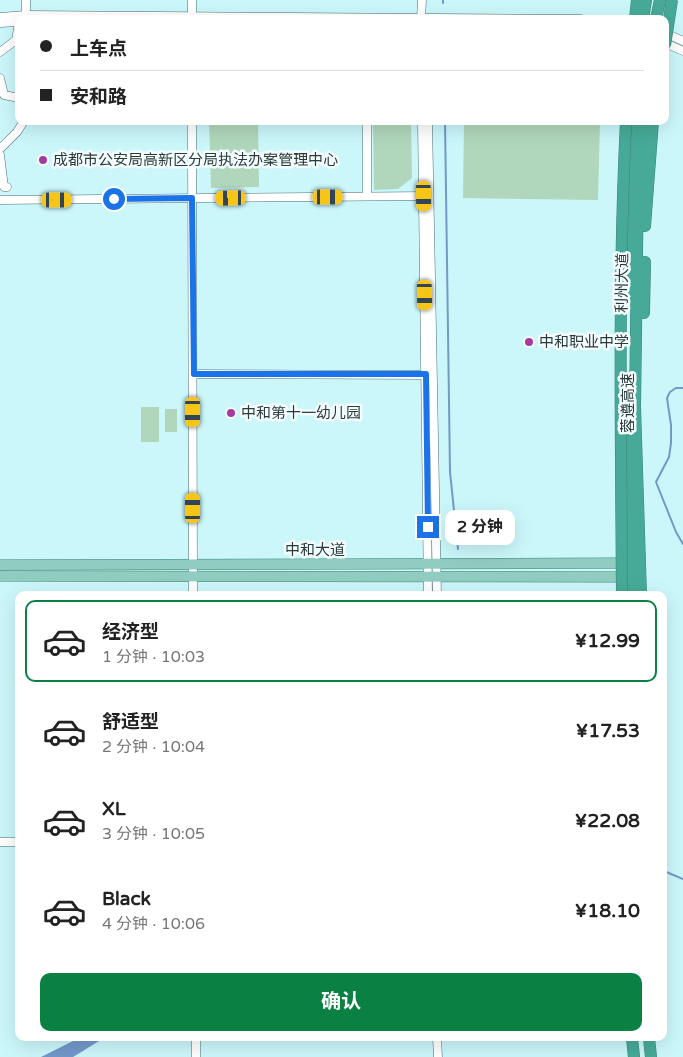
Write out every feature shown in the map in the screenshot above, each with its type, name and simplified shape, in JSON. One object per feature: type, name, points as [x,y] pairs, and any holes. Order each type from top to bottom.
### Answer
[{"type":"highway","points":[[635,15],[637,0]]},
{"type":"highway","points":[[644,15],[646,0]]},
{"type":"highway","points":[[657,15],[660,0]]},
{"type":"highway","points":[[669,19],[672,0]]},
{"type":"highway","name":"蓉遵高速","points":[[622,591],[622,194],[626,125]]},
{"type":"highway","name":"利州大道","points":[[630,591],[628,209],[633,125]]},
{"type":"highway","name":"利州大道","points":[[641,591],[635,407],[638,177],[644,125]]},
{"type":"highway","name":"蓉遵高速","points":[[647,591],[643,365],[645,218],[653,125]]},
{"type":"highway","points":[[632,1041],[634,1057]]},
{"type":"highway","points":[[642,1041],[644,1057]]},
{"type":"highway","points":[[649,1041],[652,1057]]},
{"type":"highway","points":[[655,1041],[657,1057]]},
{"type":"main road","name":"中和大道","points":[[0,576],[433,565],[631,563]]},
{"type":"main road","name":"中和大道","points":[[0,565],[433,577],[631,577]]},
{"type":"street","points":[[26,0],[26,15]]},
{"type":"street","points":[[192,0],[192,15]]},
{"type":"street","points":[[422,0],[424,15]]},
{"type":"street","points":[[424,15],[427,0]]},
{"type":"street","points":[[0,17],[15,17]]},
{"type":"street","points":[[0,23],[15,23]]},
{"type":"street","points":[[669,35],[683,41]]},
{"type":"street","points":[[0,52],[15,41]]},
{"type":"street","points":[[669,46],[683,51]]},
{"type":"street","points":[[0,78],[4,95],[15,97]]},
{"type":"street","points":[[0,149],[21,125]]},
{"type":"street","points":[[192,125],[194,374],[192,591]]},
{"type":"street","points":[[367,125],[367,196]]},
{"type":"street","points":[[422,125],[427,196]]},
{"type":"street","points":[[428,125],[429,374],[433,577],[436,591]]},
{"type":"street","points":[[0,155],[2,181],[4,187],[7,187]]},
{"type":"street","points":[[0,200],[427,196]]},
{"type":"street","points":[[194,374],[429,374]]},
{"type":"street","points":[[429,591],[433,577]]},
{"type":"street","points":[[0,842],[15,842]]},
{"type":"street","points":[[0,846],[15,846]]},
{"type":"street","points":[[196,1041],[196,1057]]},
{"type":"street","points":[[437,1041],[438,1057]]},
{"type":"street","points":[[442,1041],[443,1057]]},
{"type":"green space","points":[[209,125],[258,125],[259,187],[211,188]]},
{"type":"green space","points":[[373,125],[411,125],[412,178],[398,189],[374,190]]},
{"type":"green space","points":[[464,125],[600,125],[598,200],[463,198]]},
{"type":"green space","points":[[141,407],[159,407],[159,442],[141,442]]},
{"type":"green space","points":[[165,409],[177,409],[177,432],[165,432]]},
{"type":"water","points":[[73,1041],[99,1041],[73,1057],[41,1057]]},
{"type":"waterway","points":[[445,125],[450,472],[458,549]]},
{"type":"waterway","points":[[683,388],[676,388],[670,392],[667,398],[671,425],[671,443],[669,457],[656,482],[676,532],[683,544]]},
{"type":"waterway","points":[[667,872],[683,879]]},
{"type":"place","name":"成都市公安局高新区分局执法办案管理中心","points":[[43,160]]},
{"type":"place","name":"中和职业中学","points":[[529,342]]},
{"type":"place","name":"中和第十一幼儿园","points":[[231,413]]},
{"type":"route","points":[[114,199],[192,198],[194,374],[426,374],[428,527]]}]
